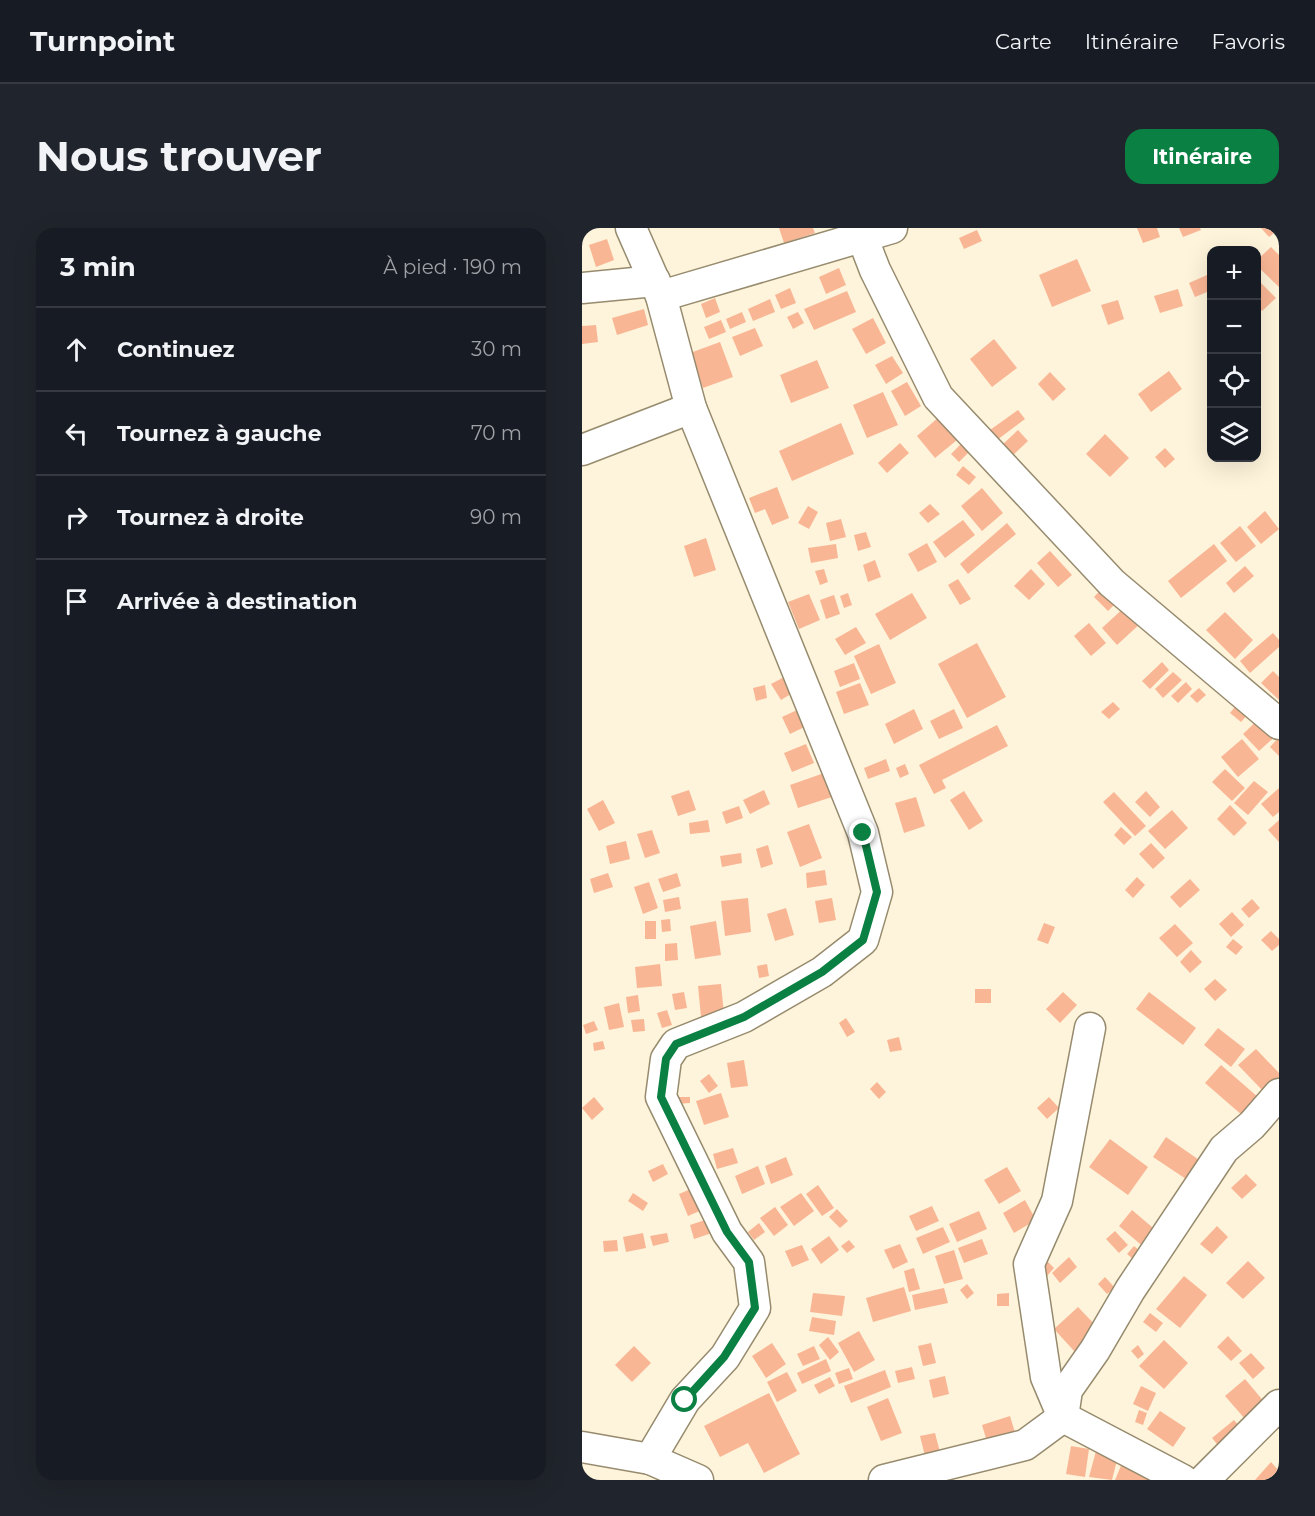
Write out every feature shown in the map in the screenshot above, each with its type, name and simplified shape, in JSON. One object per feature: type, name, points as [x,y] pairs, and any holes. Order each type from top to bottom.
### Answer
[{"type":"street","points":[[631,228],[658,288],[691,408],[863,833],[877,892],[863,940],[838,960],[822,972],[744,1017],[676,1044],[666,1059],[661,1097],[727,1232],[749,1262],[755,1308],[724,1357],[685,1400],[650,1459]]},
{"type":"street","points":[[582,288],[658,288],[825,237],[863,238],[892,228]]},
{"type":"street","points":[[863,238],[875,270],[938,397],[1112,583],[1279,724]]},
{"type":"street","points":[[582,450],[691,408]]},
{"type":"street","points":[[1090,1028],[1057,1201],[1029,1264],[1046,1377],[1064,1417],[1183,1480]]},
{"type":"street","points":[[884,1480],[1025,1445],[1064,1417],[1067,1390],[1095,1350],[1130,1290],[1224,1149],[1252,1125],[1279,1094]]},
{"type":"street","points":[[1204,1480],[1279,1405]]},
{"type":"street","points":[[582,1447],[650,1459],[698,1480]]},
{"type":"building","points":[[779,228],[813,228],[815,233],[784,243]]},
{"type":"building","points":[[1137,228],[1157,228],[1160,237],[1143,243]]},
{"type":"building","points":[[1179,228],[1200,228],[1201,230],[1183,237]]},
{"type":"building","points":[[1261,228],[1279,228],[1279,229],[1269,237]]},
{"type":"building","points":[[977,230],[982,241],[964,249],[959,238]]},
{"type":"building","points":[[607,239],[614,260],[596,267],[589,245]]},
{"type":"building","points":[[1271,247],[1279,255],[1279,287],[1261,270],[1261,256]]},
{"type":"building","points":[[1077,259],[1091,291],[1052,307],[1039,275]]},
{"type":"building","points":[[839,268],[846,285],[826,294],[819,277]]},
{"type":"building","points":[[1207,275],[1207,292],[1195,297],[1189,283]]},
{"type":"building","points":[[1261,283],[1276,298],[1261,310]]},
{"type":"building","points":[[790,288],[796,303],[781,309],[775,295]]},
{"type":"building","points":[[1178,289],[1183,306],[1160,313],[1154,296]]},
{"type":"building","points":[[847,291],[856,312],[814,330],[804,309]]},
{"type":"building","points":[[715,298],[720,312],[706,318],[701,304]]},
{"type":"building","points":[[770,299],[775,312],[753,321],[748,309]]},
{"type":"building","points":[[1118,300],[1124,319],[1108,325],[1101,305]]},
{"type":"building","points":[[644,309],[648,325],[617,335],[612,318]]},
{"type":"building","points":[[742,312],[746,322],[730,329],[726,319]]},
{"type":"building","points":[[798,312],[804,323],[793,329],[787,317]]},
{"type":"building","points":[[873,318],[886,343],[866,354],[852,329]]},
{"type":"building","points":[[721,320],[726,332],[709,339],[704,327]]},
{"type":"building","points":[[596,325],[598,342],[582,344],[582,326]]},
{"type":"building","points":[[755,328],[763,346],[740,356],[732,337]]},
{"type":"building","points":[[994,339],[1017,368],[992,387],[970,359]]},
{"type":"building","points":[[720,342],[733,377],[703,388],[690,353]]},
{"type":"building","points":[[892,356],[903,373],[886,384],[875,365]]},
{"type":"building","points":[[817,360],[829,388],[791,403],[780,375]]},
{"type":"building","points":[[1169,371],[1182,389],[1151,412],[1138,394]]},
{"type":"building","points":[[1050,372],[1066,389],[1053,401],[1038,384]]},
{"type":"building","points":[[907,382],[921,406],[905,416],[891,391]]},
{"type":"building","points":[[883,392],[898,425],[867,438],[853,405]]},
{"type":"building","points":[[1018,410],[1025,419],[997,440],[990,430]]},
{"type":"building","points":[[939,417],[957,440],[935,458],[917,436]]},
{"type":"building","points":[[841,423],[854,454],[792,481],[779,451]]},
{"type":"building","points":[[1018,430],[1028,441],[1012,456],[1001,446]]},
{"type":"building","points":[[1105,434],[1129,458],[1110,477],[1086,454]]},
{"type":"building","points":[[964,441],[973,448],[959,462],[951,454]]},
{"type":"building","points":[[900,443],[909,453],[887,473],[878,463]]},
{"type":"building","points":[[1165,448],[1175,459],[1165,468],[1155,457]]},
{"type":"building","points":[[963,466],[976,477],[969,485],[956,475]]},
{"type":"building","points":[[777,487],[789,518],[772,525],[765,509],[755,513],[749,498]]},
{"type":"building","points":[[982,488],[1003,513],[982,531],[961,506]]},
{"type":"building","points":[[930,504],[940,514],[928,523],[919,513]]},
{"type":"building","points":[[808,506],[818,512],[809,529],[798,523]]},
{"type":"building","points":[[1265,511],[1279,529],[1261,544],[1247,527]]},
{"type":"building","points":[[841,519],[846,537],[830,541],[826,523]]},
{"type":"building","points":[[963,520],[975,535],[945,558],[933,542]]},
{"type":"building","points":[[1007,523],[1016,534],[968,574],[960,564]]},
{"type":"building","points":[[1240,526],[1256,546],[1236,562],[1220,543]]},
{"type":"building","points":[[866,532],[871,547],[858,551],[854,535]]},
{"type":"building","points":[[706,538],[716,570],[694,577],[684,546]]},
{"type":"building","points":[[927,543],[937,562],[918,572],[908,554]]},
{"type":"building","points":[[836,544],[838,558],[811,563],[808,548]]},
{"type":"building","points":[[1214,544],[1227,561],[1181,598],[1168,581]]},
{"type":"building","points":[[1050,551],[1072,575],[1058,587],[1037,563]]},
{"type":"building","points":[[875,560],[881,577],[868,582],[863,565]]},
{"type":"building","points":[[1245,566],[1254,576],[1234,593],[1226,583]]},
{"type":"building","points":[[824,569],[828,582],[820,585],[815,571]]},
{"type":"building","points":[[1031,569],[1045,584],[1029,600],[1014,586]]},
{"type":"building","points":[[958,579],[971,599],[960,605],[948,585]]},
{"type":"building","points":[[1109,581],[1123,596],[1108,611],[1094,597]]},
{"type":"building","points":[[848,593],[852,605],[844,608],[840,596]]},
{"type":"building","points":[[912,593],[927,618],[890,640],[875,614]]},
{"type":"building","points":[[809,594],[820,620],[799,629],[788,602]]},
{"type":"building","points":[[834,595],[840,614],[826,619],[820,600]]},
{"type":"building","points":[[1127,605],[1142,622],[1117,645],[1102,628]]},
{"type":"building","points":[[1225,612],[1253,640],[1235,659],[1206,630]]},
{"type":"building","points":[[1089,623],[1106,643],[1091,656],[1074,636]]},
{"type":"building","points":[[856,627],[866,643],[845,655],[835,639]]},
{"type":"building","points":[[1273,633],[1279,640],[1279,647],[1250,673],[1240,661]]},
{"type":"building","points":[[977,643],[1006,697],[967,718],[938,664]]},
{"type":"building","points":[[879,644],[896,683],[871,694],[854,656]]},
{"type":"building","points":[[1162,662],[1169,670],[1150,689],[1142,681]]},
{"type":"building","points":[[854,663],[860,679],[840,687],[834,671]]},
{"type":"building","points":[[1273,671],[1279,677],[1279,700],[1261,683]]},
{"type":"building","points":[[1173,672],[1182,680],[1163,698],[1155,689]]},
{"type":"building","points":[[790,674],[799,689],[781,700],[771,684]]},
{"type":"building","points":[[1186,682],[1192,689],[1178,703],[1171,696]]},
{"type":"building","points":[[860,683],[869,705],[844,714],[836,692]]},
{"type":"building","points":[[765,685],[767,698],[756,701],[753,688]]},
{"type":"building","points":[[1199,688],[1206,695],[1197,703],[1190,696]]},
{"type":"building","points":[[1113,702],[1120,709],[1109,719],[1101,712]]},
{"type":"building","points":[[1239,702],[1250,712],[1241,722],[1230,713]]},
{"type":"building","points":[[810,704],[817,721],[790,734],[782,717]]},
{"type":"building","points":[[914,709],[923,729],[894,744],[885,724]]},
{"type":"building","points":[[954,709],[963,728],[939,739],[930,721]]},
{"type":"building","points":[[1262,716],[1278,734],[1259,751],[1243,734]]},
{"type":"building","points":[[997,725],[1008,746],[942,780],[946,788],[934,794],[919,765]]},
{"type":"building","points":[[1279,737],[1279,756],[1270,747]]},
{"type":"building","points":[[1242,739],[1259,759],[1238,777],[1221,757]]},
{"type":"building","points":[[806,744],[814,763],[792,772],[784,753]]},
{"type":"building","points":[[886,759],[890,771],[868,779],[864,768]]},
{"type":"building","points":[[905,764],[909,774],[900,778],[896,768]]},
{"type":"building","points":[[1225,769],[1245,788],[1232,801],[1212,782]]},
{"type":"building","points":[[827,772],[835,796],[798,808],[790,785]]},
{"type":"building","points":[[1254,781],[1268,792],[1248,815],[1234,803]]},
{"type":"building","points":[[1279,788],[1279,812],[1273,817],[1261,804]]},
{"type":"building","points":[[689,790],[696,810],[678,816],[671,796]]},
{"type":"building","points":[[764,790],[770,804],[750,814],[743,800]]},
{"type":"building","points":[[964,791],[983,821],[969,830],[950,800]]},
{"type":"building","points":[[1146,791],[1160,807],[1150,817],[1135,802]]},
{"type":"building","points":[[1114,792],[1146,826],[1135,836],[1103,802]]},
{"type":"building","points":[[916,797],[925,826],[904,833],[895,803]]},
{"type":"building","points":[[603,800],[615,823],[599,831],[587,809]]},
{"type":"building","points":[[1230,805],[1247,823],[1234,836],[1217,819]]},
{"type":"building","points":[[739,806],[743,818],[726,824],[722,812]]},
{"type":"building","points":[[1172,810],[1188,828],[1165,849],[1148,831]]},
{"type":"building","points":[[708,820],[710,832],[690,834],[689,823]]},
{"type":"building","points":[[1279,820],[1279,842],[1268,830]]},
{"type":"building","points":[[809,824],[822,858],[800,867],[787,832]]},
{"type":"building","points":[[1121,827],[1132,837],[1124,845],[1114,835]]},
{"type":"building","points":[[652,830],[660,853],[645,858],[637,834]]},
{"type":"building","points":[[626,841],[630,859],[610,864],[606,846]]},
{"type":"building","points":[[1151,843],[1165,858],[1153,869],[1139,854]]},
{"type":"building","points":[[768,845],[773,864],[761,868],[756,849]]},
{"type":"building","points":[[741,853],[742,863],[722,867],[720,856]]},
{"type":"building","points":[[825,870],[827,885],[807,888],[806,873]]},
{"type":"building","points":[[608,873],[613,887],[594,893],[590,879]]},
{"type":"building","points":[[677,873],[681,886],[663,892],[658,879]]},
{"type":"building","points":[[1137,877],[1145,885],[1133,898],[1125,890]]},
{"type":"building","points":[[1190,879],[1200,890],[1180,908],[1170,897]]},
{"type":"building","points":[[649,882],[658,908],[643,914],[634,887]]},
{"type":"building","points":[[679,897],[681,909],[665,912],[663,900]]},
{"type":"building","points":[[748,898],[751,932],[725,936],[721,901]]},
{"type":"building","points":[[832,898],[836,920],[819,923],[815,901]]},
{"type":"building","points":[[1252,899],[1260,908],[1249,918],[1241,909]]},
{"type":"building","points":[[786,908],[794,935],[775,941],[767,914]]},
{"type":"building","points":[[1232,912],[1244,925],[1231,937],[1219,924]]},
{"type":"building","points":[[670,919],[671,931],[662,932],[661,920]]},
{"type":"building","points":[[645,921],[656,921],[656,939],[645,939]]},
{"type":"building","points":[[716,921],[721,955],[695,959],[690,926]]},
{"type":"building","points":[[1044,923],[1055,927],[1048,944],[1037,940]]},
{"type":"building","points":[[1175,924],[1193,943],[1177,957],[1159,938]]},
{"type":"building","points":[[1271,931],[1279,939],[1279,945],[1272,951],[1261,940]]},
{"type":"building","points":[[1233,939],[1243,947],[1236,955],[1226,947]]},
{"type":"building","points":[[677,943],[678,960],[665,961],[665,944]]},
{"type":"building","points":[[1191,950],[1202,962],[1190,973],[1180,962]]},
{"type":"building","points":[[660,964],[662,986],[637,988],[635,967]]},
{"type":"building","points":[[767,964],[769,976],[759,978],[757,966]]},
{"type":"building","points":[[1215,979],[1227,990],[1215,1001],[1204,989]]},
{"type":"building","points":[[721,984],[724,1014],[701,1017],[698,986]]},
{"type":"building","points":[[975,989],[991,989],[991,1003],[975,1003]]},
{"type":"building","points":[[684,992],[687,1008],[675,1010],[672,994]]},
{"type":"building","points":[[1063,992],[1077,1005],[1060,1023],[1046,1009]]},
{"type":"building","points":[[1149,992],[1196,1028],[1183,1045],[1136,1009]]},
{"type":"building","points":[[638,995],[640,1011],[628,1013],[626,997]]},
{"type":"building","points":[[619,1003],[624,1027],[609,1030],[604,1007]]},
{"type":"building","points":[[667,1010],[672,1025],[662,1028],[657,1013]]},
{"type":"building","points":[[846,1018],[855,1032],[847,1037],[839,1023]]},
{"type":"building","points":[[644,1019],[645,1031],[633,1032],[631,1020]]},
{"type":"building","points":[[594,1021],[598,1030],[586,1034],[583,1025]]},
{"type":"building","points":[[1218,1028],[1245,1049],[1231,1067],[1204,1045]]},
{"type":"building","points":[[899,1037],[902,1050],[890,1052],[887,1040]]},
{"type":"building","points":[[603,1041],[605,1049],[594,1051],[593,1043]]},
{"type":"building","points":[[1256,1049],[1279,1073],[1279,1078],[1264,1092],[1238,1065]]},
{"type":"building","points":[[744,1060],[748,1086],[731,1088],[727,1063]]},
{"type":"building","points":[[1221,1065],[1266,1104],[1250,1122],[1205,1083]]},
{"type":"building","points":[[709,1074],[718,1086],[709,1093],[700,1081]]},
{"type":"building","points":[[877,1082],[886,1092],[879,1099],[870,1089]]},
{"type":"building","points":[[721,1093],[729,1117],[704,1125],[696,1101]]},
{"type":"building","points":[[594,1097],[604,1109],[592,1120],[582,1108]]},
{"type":"building","points":[[676,1097],[690,1097],[690,1103],[677,1104]]},
{"type":"building","points":[[1049,1097],[1059,1108],[1047,1119],[1037,1108]]},
{"type":"building","points":[[1166,1137],[1205,1164],[1192,1183],[1153,1157]]},
{"type":"building","points":[[1110,1139],[1148,1167],[1128,1195],[1089,1167]]},
{"type":"building","points":[[733,1148],[738,1163],[717,1169],[713,1154]]},
{"type":"building","points":[[786,1157],[793,1175],[771,1184],[765,1166]]},
{"type":"building","points":[[663,1164],[668,1174],[653,1182],[648,1171]]},
{"type":"building","points":[[758,1166],[765,1184],[742,1194],[735,1176]]},
{"type":"building","points":[[1007,1167],[1021,1191],[999,1204],[984,1180]]},
{"type":"building","points":[[1246,1174],[1257,1185],[1242,1199],[1231,1188]]},
{"type":"building","points":[[818,1185],[834,1208],[822,1216],[806,1194]]},
{"type":"building","points":[[693,1188],[702,1210],[688,1216],[679,1194]]},
{"type":"building","points":[[633,1193],[648,1203],[643,1211],[628,1201]]},
{"type":"building","points":[[801,1193],[814,1211],[794,1226],[780,1207]]},
{"type":"building","points":[[1025,1200],[1036,1220],[1014,1233],[1003,1213]]},
{"type":"building","points":[[932,1206],[939,1221],[916,1231],[909,1216]]},
{"type":"building","points":[[775,1207],[788,1225],[774,1236],[760,1218]]},
{"type":"building","points":[[837,1209],[848,1221],[840,1228],[829,1217]]},
{"type":"building","points":[[1132,1210],[1159,1233],[1146,1249],[1119,1226]]},
{"type":"building","points":[[979,1211],[987,1229],[957,1242],[949,1224]]},
{"type":"building","points":[[711,1218],[715,1232],[694,1239],[690,1225]]},
{"type":"building","points":[[759,1223],[765,1232],[754,1240],[748,1232]]},
{"type":"building","points":[[1217,1226],[1228,1237],[1212,1254],[1200,1244]]},
{"type":"building","points":[[943,1227],[950,1242],[923,1254],[916,1238]]},
{"type":"building","points":[[1115,1231],[1128,1245],[1119,1253],[1106,1239]]},
{"type":"building","points":[[643,1233],[646,1248],[626,1252],[623,1237]]},
{"type":"building","points":[[667,1233],[669,1242],[653,1246],[650,1236]]},
{"type":"building","points":[[829,1236],[839,1250],[821,1264],[811,1249]]},
{"type":"building","points":[[982,1239],[988,1254],[964,1263],[958,1248]]},
{"type":"building","points":[[617,1240],[618,1251],[604,1252],[603,1241]]},
{"type":"building","points":[[849,1240],[855,1247],[847,1253],[841,1246]]},
{"type":"building","points":[[900,1244],[908,1262],[893,1269],[884,1250]]},
{"type":"building","points":[[802,1245],[809,1260],[792,1267],[785,1251]]},
{"type":"building","points":[[1134,1246],[1146,1256],[1139,1264],[1127,1254]]},
{"type":"building","points":[[954,1250],[963,1279],[944,1284],[935,1256]]},
{"type":"building","points":[[1069,1257],[1077,1267],[1060,1283],[1052,1273]]},
{"type":"building","points":[[1045,1259],[1054,1268],[1047,1276],[1038,1267]]},
{"type":"building","points":[[1248,1261],[1265,1278],[1243,1299],[1226,1283]]},
{"type":"building","points":[[914,1268],[920,1289],[909,1292],[904,1271]]},
{"type":"building","points":[[1184,1276],[1207,1295],[1180,1328],[1156,1309]]},
{"type":"building","points":[[1105,1277],[1115,1288],[1107,1294],[1098,1284]]},
{"type":"building","points":[[967,1284],[974,1293],[967,1299],[960,1290]]},
{"type":"building","points":[[904,1287],[911,1311],[873,1322],[866,1298]]},
{"type":"building","points":[[944,1288],[948,1303],[915,1310],[912,1295]]},
{"type":"building","points":[[813,1293],[845,1296],[842,1316],[810,1312]]},
{"type":"building","points":[[1009,1293],[1009,1306],[997,1306],[997,1294]]},
{"type":"building","points":[[1078,1307],[1099,1329],[1075,1352],[1054,1329]]},
{"type":"building","points":[[1150,1313],[1163,1323],[1156,1332],[1143,1322]]},
{"type":"building","points":[[812,1317],[836,1321],[834,1335],[809,1331]]},
{"type":"building","points":[[859,1331],[875,1360],[854,1372],[838,1343]]},
{"type":"building","points":[[1228,1336],[1242,1351],[1231,1361],[1217,1347]]},
{"type":"building","points":[[828,1337],[839,1352],[830,1360],[819,1345]]},
{"type":"building","points":[[1164,1340],[1188,1363],[1164,1389],[1139,1366]]},
{"type":"building","points":[[772,1343],[786,1364],[766,1378],[752,1356]]},
{"type":"building","points":[[931,1343],[936,1363],[923,1366],[918,1346]]},
{"type":"building","points":[[1138,1345],[1144,1354],[1138,1359],[1131,1351]]},
{"type":"building","points":[[634,1346],[651,1363],[632,1382],[615,1365]]},
{"type":"building","points":[[814,1346],[820,1359],[803,1366],[797,1354]]},
{"type":"building","points":[[1251,1353],[1265,1368],[1253,1379],[1239,1363]]},
{"type":"building","points":[[826,1359],[831,1371],[802,1384],[797,1373]]},
{"type":"building","points":[[912,1367],[915,1379],[898,1383],[895,1371]]},
{"type":"building","points":[[849,1368],[853,1379],[839,1384],[835,1373]]},
{"type":"building","points":[[885,1370],[891,1387],[851,1403],[844,1386]]},
{"type":"building","points":[[787,1372],[797,1391],[777,1402],[767,1382]]},
{"type":"building","points":[[945,1376],[949,1394],[933,1398],[929,1380]]},
{"type":"building","points":[[830,1377],[835,1386],[819,1394],[814,1385]]},
{"type":"building","points":[[1245,1379],[1271,1410],[1252,1427],[1225,1396]]},
{"type":"building","points":[[1141,1386],[1156,1393],[1148,1411],[1133,1404]]},
{"type":"building","points":[[769,1393],[800,1454],[764,1473],[748,1443],[720,1457],[704,1426]]},
{"type":"building","points":[[888,1398],[902,1433],[881,1441],[867,1407]]},
{"type":"building","points":[[1139,1410],[1147,1413],[1143,1425],[1135,1422]]},
{"type":"building","points":[[1160,1411],[1186,1428],[1173,1447],[1147,1429]]},
{"type":"building","points":[[1010,1416],[1016,1436],[988,1445],[982,1425]]},
{"type":"building","points":[[1234,1420],[1249,1437],[1227,1456],[1212,1438]]},
{"type":"building","points":[[935,1433],[940,1452],[925,1456],[920,1436]]},
{"type":"building","points":[[1071,1446],[1089,1449],[1085,1477],[1066,1474]]},
{"type":"building","points":[[1096,1451],[1118,1456],[1112,1480],[1089,1477]]},
{"type":"building","points":[[1123,1461],[1158,1480],[1115,1480]]},
{"type":"building","points":[[1271,1462],[1279,1471],[1279,1480],[1255,1480]]},
{"type":"route","points":[[685,1400],[724,1357],[755,1308],[749,1262],[727,1232],[661,1097],[666,1059],[676,1044],[744,1017],[822,972],[863,940],[877,892],[863,833]]}]
